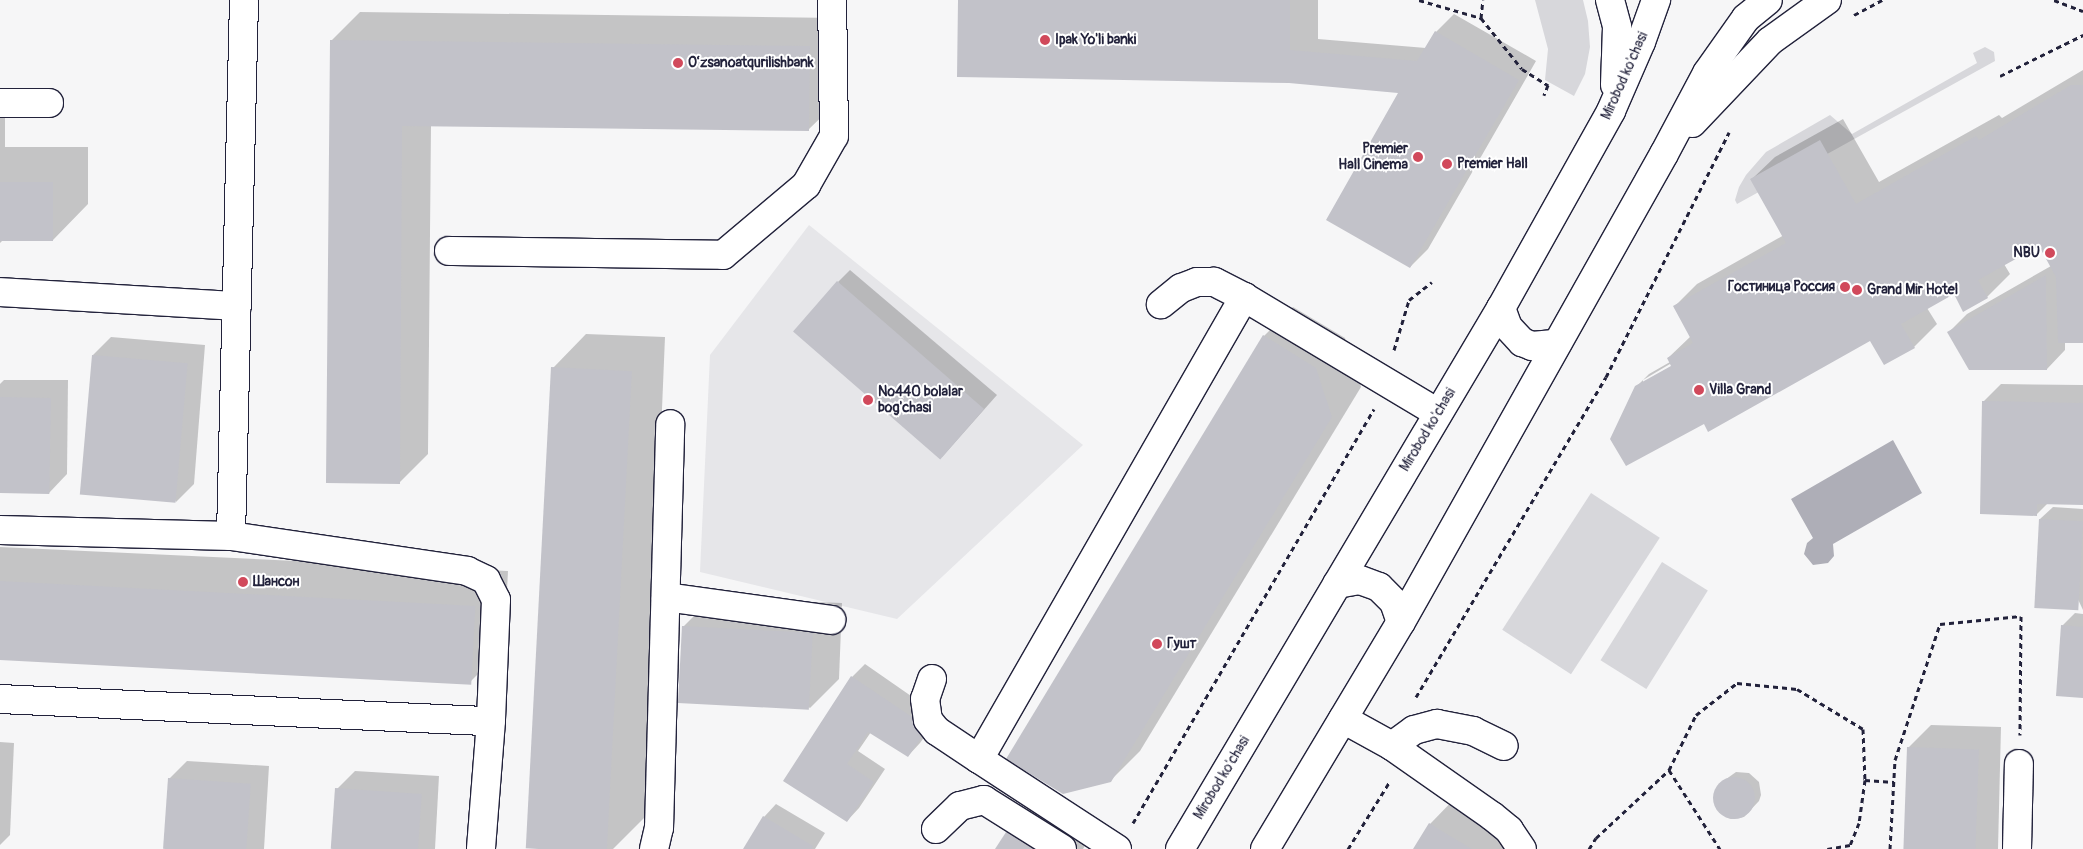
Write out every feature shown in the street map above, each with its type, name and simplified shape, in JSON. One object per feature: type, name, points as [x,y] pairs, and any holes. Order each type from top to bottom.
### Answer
[{"type":"main road","points":[[231,536],[244,0]]},
{"type":"main road","points":[[449,250],[723,255],[806,185],[834,136],[832,0]]},
{"type":"main road","points":[[1610,0],[1617,27],[1617,49],[1611,111]]},
{"type":"main road","name":"Mirobod ko'chasi","points":[[1180,849],[1501,308],[1611,111],[1641,42],[1656,0]]},
{"type":"main road","points":[[1265,849],[1401,622],[1664,154],[1707,73],[1746,18],[1768,0]]},
{"type":"main road","points":[[1664,154],[1743,66],[1770,41],[1819,5]]},
{"type":"main road","points":[[0,103],[49,103]]},
{"type":"main road","points":[[1161,304],[1181,288],[1197,282],[1214,282],[1244,297],[1438,413]]},
{"type":"main road","points":[[0,292],[237,306]]},
{"type":"main road","points":[[980,759],[1244,297]]},
{"type":"main road","points":[[1501,308],[1508,327],[1522,342],[1532,346],[1557,344]]},
{"type":"main road","points":[[654,849],[659,828],[670,424]]},
{"type":"main road","points":[[0,530],[231,536],[468,572],[486,580],[496,600],[481,849]]},
{"type":"main road","points":[[1337,584],[1360,580],[1379,586],[1394,602],[1401,622]]},
{"type":"main road","points":[[666,598],[831,620]]},
{"type":"main road","points":[[932,679],[924,699],[928,720],[937,731],[980,759],[1122,840]]},
{"type":"main road","points":[[0,699],[490,721]]},
{"type":"main road","points":[[1343,719],[1392,746],[1492,816],[1509,830],[1522,849]]},
{"type":"main road","points":[[1392,746],[1414,730],[1437,724],[1473,731],[1504,746]]},
{"type":"main road","points":[[2017,849],[2019,764]]},
{"type":"main road","points":[[936,829],[960,806],[984,800],[1062,849]]},
{"type":"path","points":[[1419,0],[1481,18],[1522,69],[1548,85],[1544,95]]},
{"type":"path","points":[[1481,18],[1483,0]]},
{"type":"path","points":[[1852,16],[1882,0]]},
{"type":"path","points":[[2054,0],[2083,11]]},
{"type":"path","points":[[2000,76],[2083,35]]},
{"type":"path","points":[[1415,700],[1606,378],[1724,140],[1734,124]]},
{"type":"path","points":[[1122,840],[1388,383],[1389,366],[1409,300],[1432,282]]},
{"type":"path","points":[[1890,849],[1895,760],[1940,624],[2020,616],[2019,764]]},
{"type":"path","points":[[1589,849],[1596,838],[1669,770],[1696,715],[1737,683],[1797,689],[1863,729],[1865,780],[1859,823],[1850,844],[1827,849]]},
{"type":"path","points":[[1669,770],[1720,849]]},
{"type":"path","points":[[1348,849],[1394,774]]},
{"type":"path","points":[[1865,780],[1894,782]]},
{"type":"shaded area","points":[[1535,0],[1583,0],[1588,21],[1590,47],[1585,74],[1574,96],[1545,80],[1548,49]]},
{"type":"shaded area","points":[[1985,47],[1994,52],[1995,61],[1737,204],[1735,200],[1739,187],[1746,175],[1766,152],[1830,115],[1852,134],[1977,63],[1973,53]]},
{"type":"shaded area","name":"№440 bolalar bog'chasi","points":[[809,225],[1083,445],[897,619],[700,572],[710,355]]},
{"type":"shaded area","points":[[1893,440],[1922,493],[1833,544],[1834,556],[1828,563],[1813,565],[1804,554],[1807,543],[1813,538],[1791,499]]},
{"type":"shaded area","points":[[1591,493],[1660,538],[1571,674],[1502,630]]},
{"type":"shaded area","points":[[1662,562],[1708,591],[1646,689],[1601,660]]},
{"type":"building","points":[[958,0],[1290,0],[1290,50],[1417,61],[1435,31],[1519,80],[1410,268],[1326,220],[1398,93],[1289,83],[957,77]]},
{"type":"building","points":[[330,40],[810,46],[809,131],[402,126],[400,484],[326,483]]},
{"type":"building","name":"Гостиница Россия","points":[[2071,85],[2083,85],[2083,343],[2058,343],[2056,277],[2039,246],[1978,280],[1988,298],[1963,312],[1954,294],[1901,324],[1915,348],[1884,365],[1870,341],[1708,432],[1704,424],[1626,466],[1610,439],[1635,386],[1671,366],[1667,358],[1693,343],[1673,306],[1786,243],[1750,179],[1820,140],[1856,204],[1976,136],[1979,140]]},
{"type":"building","points":[[0,182],[53,182],[53,241],[0,241]]},
{"type":"building","points":[[2046,275],[2047,370],[1969,370],[1947,332]]},
{"type":"building","points":[[837,281],[984,409],[940,459],[793,332]]},
{"type":"building","points":[[1263,335],[1316,368],[1332,417],[1111,782],[1063,794],[1006,759]]},
{"type":"building","points":[[92,355],[188,363],[175,503],[80,494]]},
{"type":"building","points":[[551,367],[632,371],[607,849],[526,848]]},
{"type":"building","points":[[0,397],[51,398],[49,494],[0,493]]},
{"type":"building","points":[[1982,401],[2083,403],[2083,505],[2037,504],[2037,516],[1980,514]]},
{"type":"building","points":[[2039,519],[2083,521],[2078,610],[2034,608]]},
{"type":"building","points":[[0,581],[475,606],[471,685],[0,660]]},
{"type":"building","points":[[2061,625],[2083,627],[2083,698],[2056,696]]},
{"type":"building","points":[[682,626],[813,633],[809,710],[678,703]]},
{"type":"building","points":[[851,676],[912,717],[921,738],[908,757],[868,732],[847,764],[874,782],[847,822],[783,781]]},
{"type":"building","points":[[1907,747],[1979,750],[1975,849],[1903,849]]},
{"type":"building","points":[[1738,777],[1746,780],[1752,786],[1755,798],[1752,810],[1746,816],[1730,819],[1722,816],[1716,810],[1713,794],[1716,786],[1722,780]]},
{"type":"building","points":[[168,778],[251,784],[246,849],[163,849]]},
{"type":"building","points":[[335,788],[422,794],[418,849],[331,849]]},
{"type":"building","points":[[763,816],[813,846],[812,849],[743,849]]},
{"type":"building","points":[[1429,823],[1450,836],[1472,849],[1413,849]]},
{"type":"building","points":[[1010,826],[1046,849],[995,849]]},
{"type":"place","name":"Ipak Yo'li banki","points":[[1045,40]]},
{"type":"place","name":"Oʻzsanoatqurilishbank","points":[[678,63]]},
{"type":"place","name":"Premier Hall Cinema","points":[[1418,157]]},
{"type":"place","name":"Premier Hall","points":[[1447,164]]},
{"type":"place","name":"NBU","points":[[2050,253]]},
{"type":"place","name":"Гостиница Россия","points":[[1845,287]]},
{"type":"place","name":"Grand Mir Hotel","points":[[1857,290]]},
{"type":"place","name":"Villa Grand","points":[[1699,390]]},
{"type":"place","name":"№440 bolalar bog'chasi","points":[[868,400]]},
{"type":"place","name":"Шансон","points":[[243,582]]},
{"type":"place","name":"Гушт","points":[[1157,644]]}]
